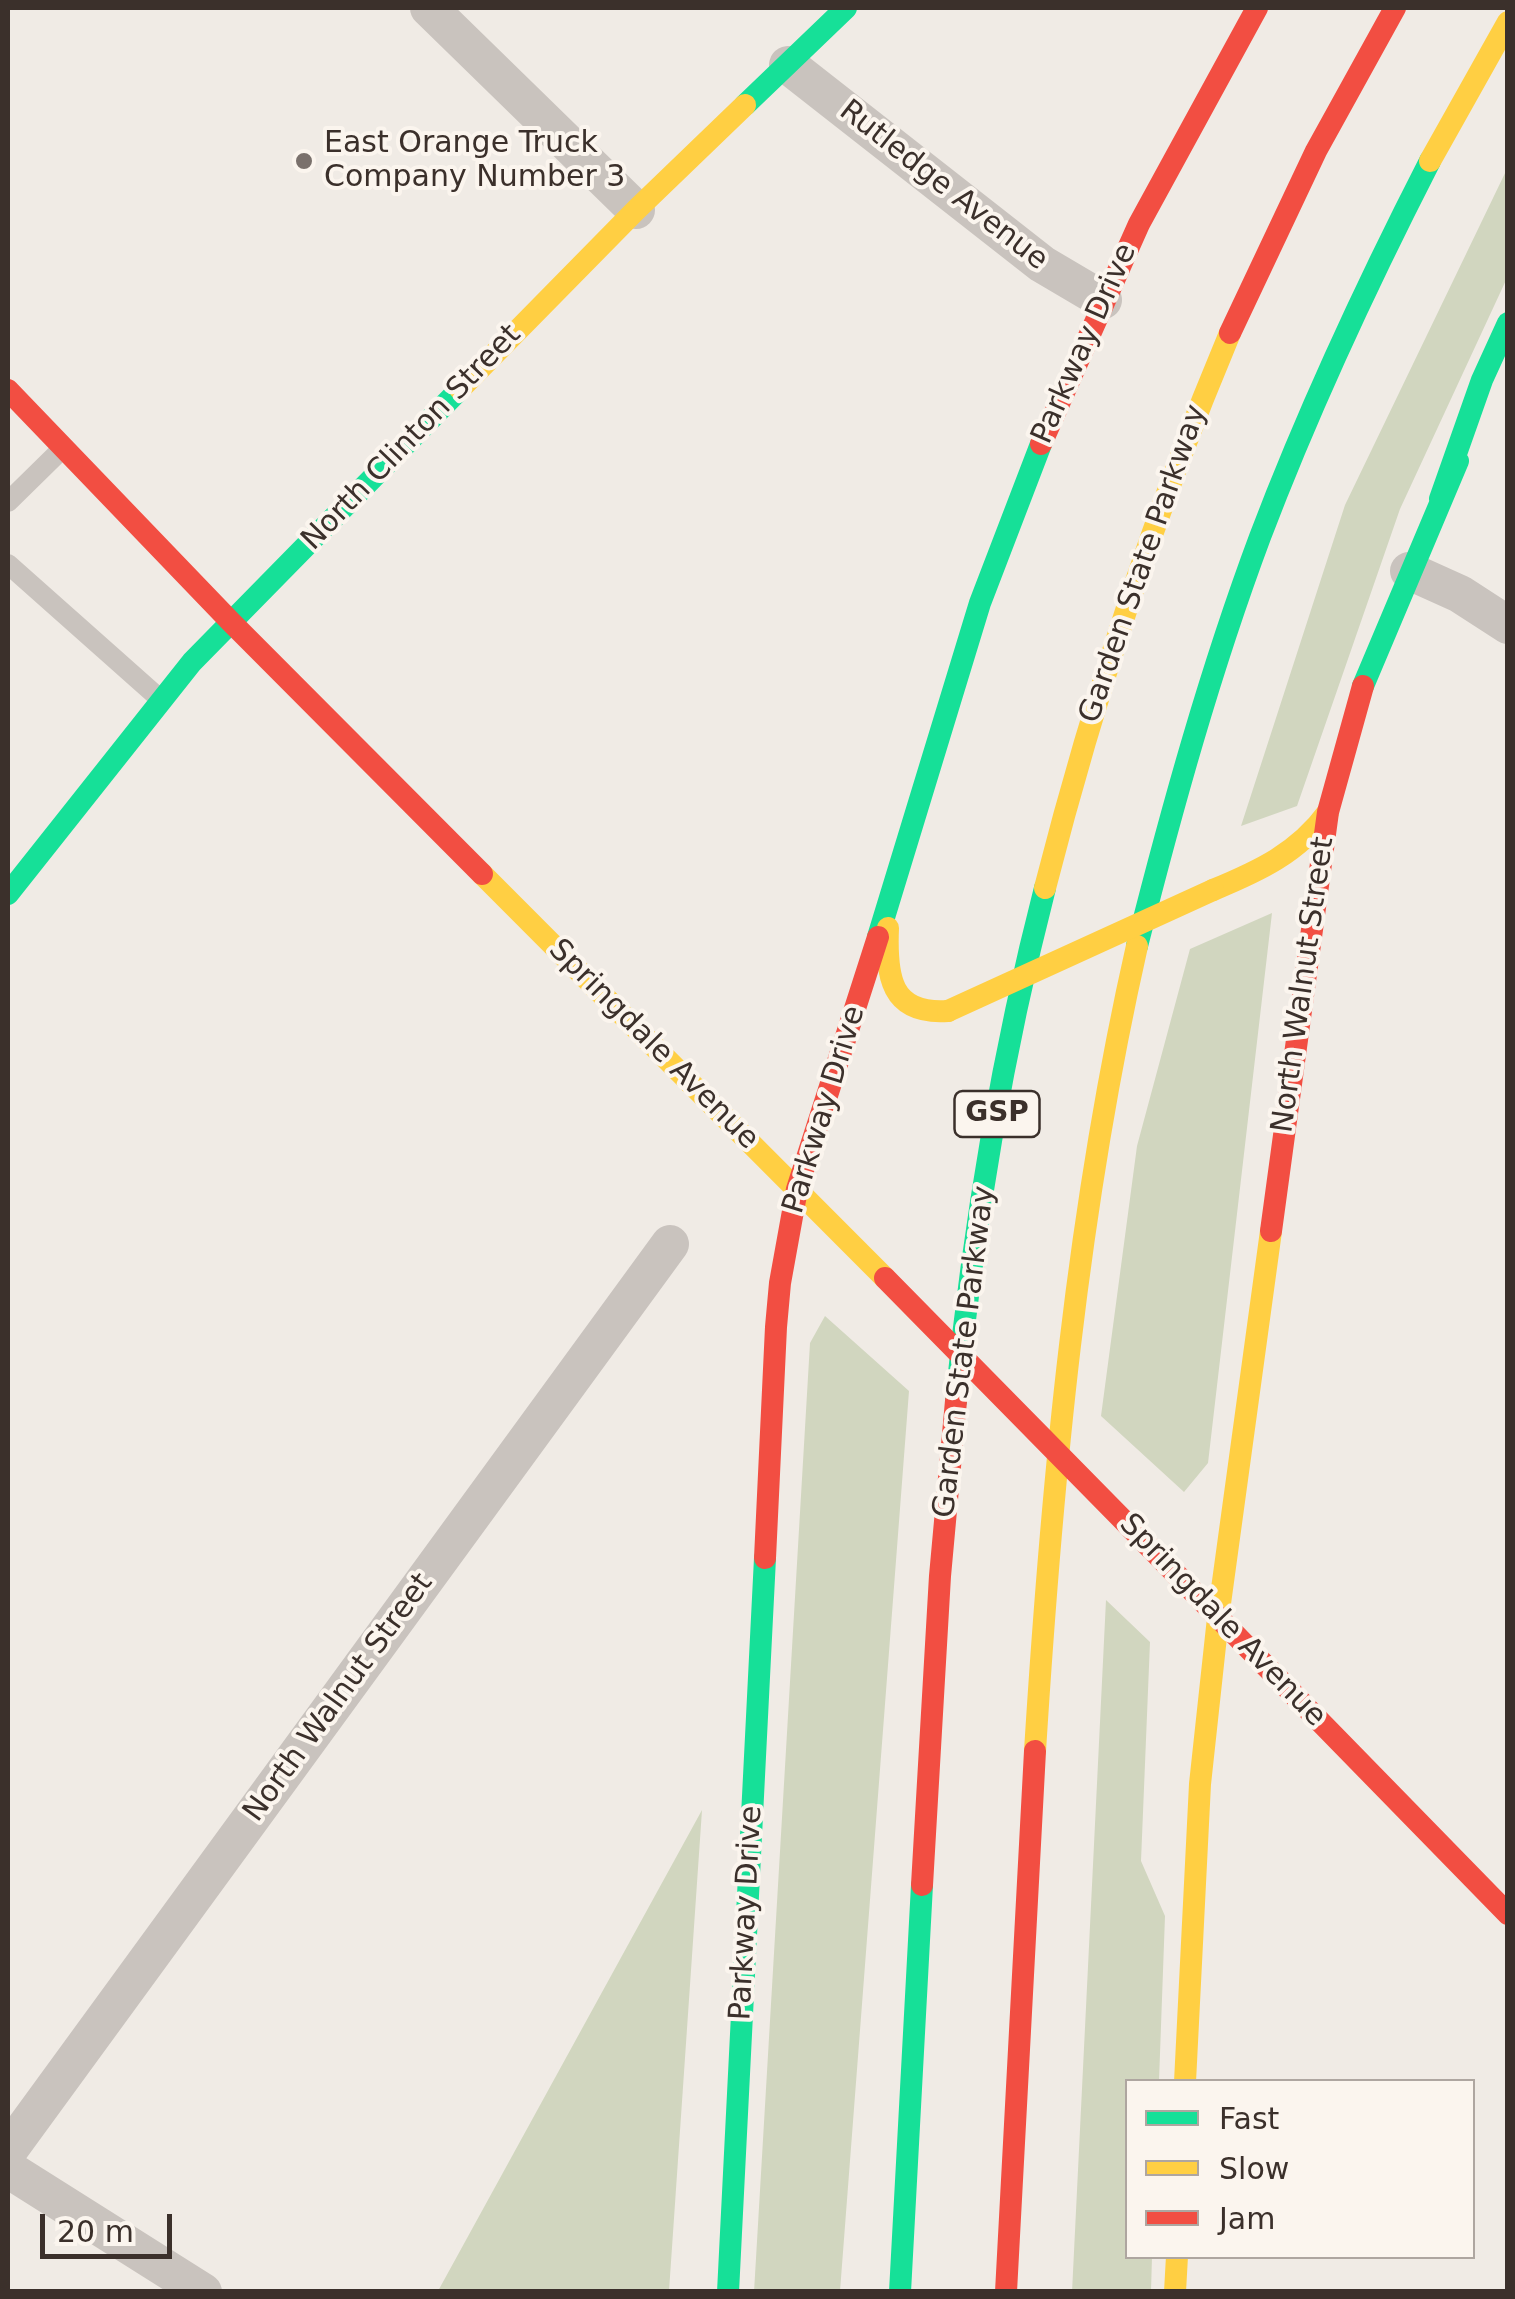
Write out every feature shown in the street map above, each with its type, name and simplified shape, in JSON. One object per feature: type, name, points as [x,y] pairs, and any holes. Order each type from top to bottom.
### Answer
[{"type":"main road","name":"North Clinton Street","points":[[8,894],[192,662],[636,210],[846,8]]},
{"type":"main road","name":"Parkway Drive","points":[[728,2292],[776,1326],[797,1189],[980,603],[1040,443],[1103,300],[1176,153],[1257,8]]},
{"type":"main road","name":"Garden State Parkway","points":[[900,2292],[950,1451],[985,1182],[1035,926],[1093,708],[1146,540],[1176,462],[1238,312],[1287,210],[1396,8]]},
{"type":"main road","points":[[1006,2292],[1042,1637],[1056,1470],[1094,1170],[1137,944],[1197,716],[1275,494],[1335,349],[1388,236],[1508,22]]},
{"type":"main road","points":[[1440,499],[1482,380],[1508,323]]},
{"type":"main road","name":"North Walnut Street","points":[[1218,1618],[1328,812],[1364,681],[1440,499],[1462,454],[1507,387]]},
{"type":"main road","name":"Springdale Avenue","points":[[8,390],[232,622],[797,1189],[1508,1914]]},
{"type":"main road","points":[[896,882],[886,944],[891,982],[908,1006],[935,1014],[1292,854],[1306,843],[1328,812]]},
{"type":"main road","points":[[1185,2079],[1200,1784],[1218,1618]]},
{"type":"main road","points":[[1175,2292],[1177,2259]]},
{"type":"street","points":[[429,8],[636,210]]},
{"type":"street","name":"Rutledge Avenue","points":[[788,65],[1042,264],[1103,300]]},
{"type":"street","points":[[1410,572],[1460,594],[1508,626]]},
{"type":"street","name":"North Walnut Street","points":[[8,2151],[670,1244]]},
{"type":"street","points":[[8,2169],[203,2292]]},
{"type":"lane","points":[[8,502],[63,448]]},
{"type":"lane","points":[[8,564],[161,700]]},
{"type":"green space","points":[[1507,169],[1507,278],[1400,509],[1297,806],[1241,826],[1345,505]]},
{"type":"green space","points":[[1272,913],[1208,1463],[1184,1492],[1101,1416],[1137,1146],[1190,949]]},
{"type":"green space","points":[[825,1316],[909,1391],[840,2291],[754,2292],[810,1343]]},
{"type":"green space","points":[[1106,1600],[1150,1642],[1141,1861],[1165,1916],[1159,2079],[1125,2079],[1125,2259],[1152,2259],[1151,2291],[1072,2292]]},
{"type":"green space","points":[[702,1810],[669,2291],[438,2291]]},
{"type":"traffic: fast","points":[[745,105],[846,8]]},
{"type":"traffic: fast","points":[[1137,946],[1193,740],[1260,537],[1340,347],[1430,161]]},
{"type":"traffic: fast","points":[[1440,499],[1482,380],[1508,323]]},
{"type":"traffic: fast","points":[[8,894],[192,662],[460,389]]},
{"type":"traffic: fast","points":[[878,937],[980,603],[1041,444]]},
{"type":"traffic: fast","points":[[1363,686],[1458,461]]},
{"type":"traffic: fast","points":[[956,1401],[991,1143],[1015,1014],[1045,888]]},
{"type":"traffic: fast","points":[[728,2292],[765,1558]]},
{"type":"traffic: fast","points":[[900,2292],[922,1885]]},
{"type":"traffic: slow","points":[[1430,161],[1508,22]]},
{"type":"traffic: slow","points":[[460,389],[745,105]]},
{"type":"traffic: slow","points":[[1045,888],[1127,607],[1230,333]]},
{"type":"traffic: slow","points":[[1213,890],[1291,850],[1328,812]]},
{"type":"traffic: slow","points":[[482,874],[885,1278]]},
{"type":"traffic: slow","points":[[948,1011],[1213,890]]},
{"type":"traffic: slow","points":[[888,928],[888,962],[895,989],[914,1006],[948,1011]]},
{"type":"traffic: slow","points":[[1035,1751],[1070,1346],[1098,1145],[1137,946]]},
{"type":"traffic: slow","points":[[1185,2079],[1200,1784],[1218,1618],[1271,1231]]},
{"type":"traffic: slow","points":[[1175,2292],[1177,2259]]},
{"type":"traffic: jam","points":[[1041,444],[1139,224],[1257,8]]},
{"type":"traffic: jam","points":[[1230,333],[1316,151],[1395,8]]},
{"type":"traffic: jam","points":[[8,390],[231,622],[482,874]]},
{"type":"traffic: jam","points":[[1271,1231],[1328,812],[1363,686]]},
{"type":"traffic: jam","points":[[765,1558],[776,1327],[797,1189],[878,937]]},
{"type":"traffic: jam","points":[[885,1278],[1131,1528]]},
{"type":"traffic: jam","points":[[922,1885],[940,1576],[956,1401]]},
{"type":"traffic: jam","points":[[1131,1528],[1508,1914]]},
{"type":"traffic: jam","points":[[1006,2292],[1035,1751]]},
{"type":"place","name":"East Orange Truck Company Number 3","points":[[304,161]]}]
